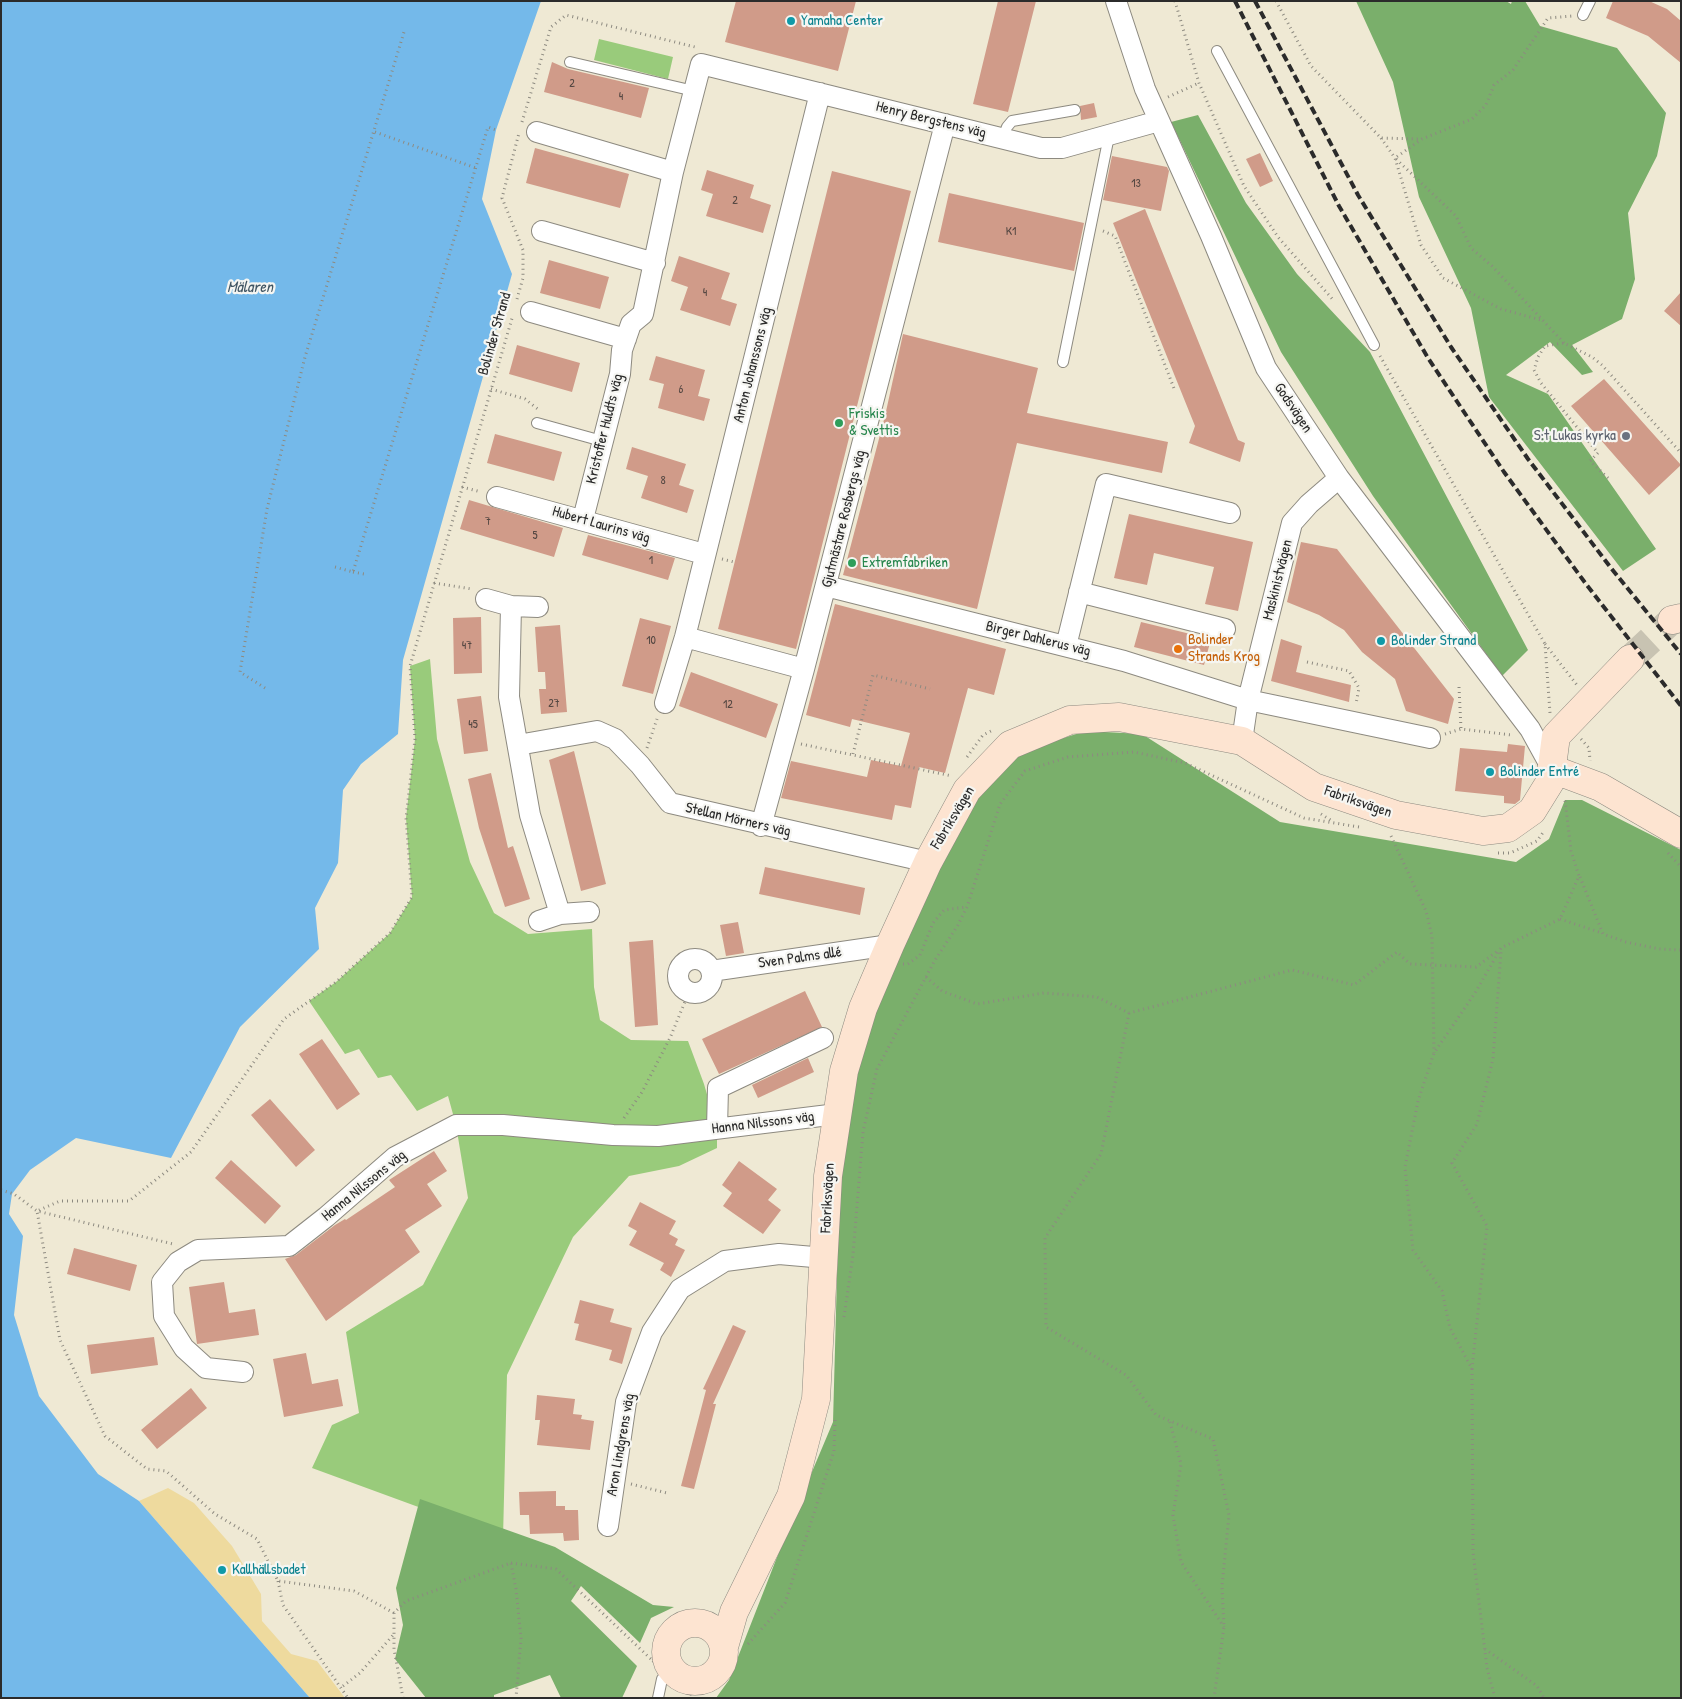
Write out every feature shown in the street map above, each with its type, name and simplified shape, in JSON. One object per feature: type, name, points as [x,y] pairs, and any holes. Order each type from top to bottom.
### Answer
[{"type":"street","name":"Godsvägen","points":[[1116,1],[1145,89],[1211,236],[1266,368],[1339,478],[1530,729],[1552,769]]},
{"type":"street","name":"Henry Bergstens väg","points":[[702,64],[1041,148],[1062,148],[1159,121]]},
{"type":"street","name":"Kristoffer Huldts väg","points":[[583,519],[620,374],[622,350],[631,324],[643,314],[673,172],[702,64]]},
{"type":"street","name":"Anton Johanssons väg","points":[[661,711],[685,637],[704,554],[797,191],[804,152],[820,93]]},
{"type":"street","name":"Gjutmästare Rosbergs väg","points":[[761,826],[826,586],[945,124]]},
{"type":"street","points":[[537,132],[673,172]]},
{"type":"street","points":[[542,231],[655,264]]},
{"type":"street","points":[[531,312],[626,339]]},
{"type":"street","name":"Maskinistvägen","points":[[1248,700],[1292,523],[1309,504],[1339,478]]},
{"type":"street","points":[[1066,646],[1106,484],[1230,513]]},
{"type":"street","name":"Hubert Laurins väg","points":[[497,497],[583,519],[704,554]]},
{"type":"street","name":"Birger Dahlerus väg","points":[[826,586],[1124,661],[1248,700],[1430,738]]},
{"type":"street","points":[[1079,592],[1224,629]]},
{"type":"street","points":[[486,599],[511,606],[538,607]]},
{"type":"street","points":[[511,606],[509,698],[530,815],[560,914]]},
{"type":"street","points":[[685,637],[804,669]]},
{"type":"street","name":"Fabriksvägen","points":[[681,1684],[705,1680],[712,1676],[722,1663],[734,1653],[734,1612],[791,1496],[816,1399],[828,1176],[844,1071],[860,1017],[886,953],[928,862],[967,790],[1010,745],[1070,720],[1120,717],[1242,741],[1314,787],[1396,815],[1483,831],[1508,828],[1532,811],[1550,782],[1556,736],[1630,658]]},
{"type":"street","points":[[1242,741],[1248,700]]},
{"type":"street","name":"Stellan Mörners väg","points":[[518,745],[597,731],[615,739],[640,765],[670,803],[761,826],[928,862]]},
{"type":"street","points":[[1552,769],[1600,787],[1681,834]]},
{"type":"street","points":[[539,921],[560,914],[589,912]]},
{"type":"street","name":"Sven Palms allé","points":[[711,971],[886,953]]},
{"type":"street","points":[[699,960],[704,962],[711,971],[711,982],[706,989],[700,992],[690,992],[683,988],[678,978],[681,967],[685,963],[699,960]]},
{"type":"street","points":[[717,1129],[718,1088],[823,1038]]},
{"type":"street","name":"Hanna Nilssons väg","points":[[243,1372],[206,1368],[184,1348],[164,1316],[162,1282],[178,1262],[198,1250],[289,1246],[326,1217],[395,1157],[456,1125],[503,1125],[613,1135],[658,1136],[837,1114]]},
{"type":"street","name":"Aron Lindgrens väg","points":[[608,1526],[626,1402],[652,1332],[680,1289],[724,1261],[779,1254],[825,1258]]},
{"type":"street","points":[[691,1619],[734,1612]]},
{"type":"street","points":[[691,1619],[714,1630],[734,1653]]},
{"type":"street","points":[[681,1684],[667,1658],[667,1648],[670,1638],[677,1630],[689,1624],[691,1619]]},
{"type":"lane","points":[[1583,15],[1590,1]]},
{"type":"lane","points":[[1217,50],[1374,345]]},
{"type":"lane","points":[[570,62],[694,91]]},
{"type":"lane","points":[[1003,138],[1012,120],[1075,110]]},
{"type":"lane","points":[[1063,362],[1109,136]]},
{"type":"lane","points":[[537,423],[602,441]]},
{"type":"lane","points":[[658,1698],[681,1684]]},
{"type":"path","points":[[1175,1],[1199,83],[1244,186],[1278,238],[1335,302]]},
{"type":"path","points":[[1276,1],[1311,66],[1381,138],[1395,158],[1456,216],[1471,248],[1492,266],[1564,343],[1592,357],[1602,365],[1681,453]]},
{"type":"path","name":"Bolinder Strand","points":[[37,1211],[60,1201],[129,1201],[191,1152],[284,1019],[336,982],[390,933],[412,897],[406,818],[415,739],[410,666],[524,278],[523,250],[502,198],[511,158],[550,27],[566,15],[685,44]]},
{"type":"path","points":[[1395,158],[1422,139],[1472,119],[1486,105],[1494,85],[1513,70],[1548,18],[1583,15]]},
{"type":"path","points":[[265,688],[240,672],[267,509],[305,357],[404,32]]},
{"type":"path","points":[[1163,91],[1166,98],[1199,83]]},
{"type":"path","points":[[353,572],[488,127],[496,130]]},
{"type":"path","points":[[375,132],[476,168]]},
{"type":"path","points":[[1381,138],[1422,139]]},
{"type":"path","points":[[1395,158],[1421,245],[1443,278],[1501,309],[1542,320]]},
{"type":"path","points":[[1090,226],[1115,236],[1176,391]]},
{"type":"path","points":[[1564,343],[1545,346],[1538,357],[1534,370],[1541,383],[1598,453],[1590,460],[1608,478]]},
{"type":"path","points":[[1374,345],[1545,644],[1578,686]]},
{"type":"path","points":[[491,389],[526,399],[539,409],[537,423]]},
{"type":"path","points":[[335,567],[364,574]]},
{"type":"path","points":[[1545,644],[1550,715]]},
{"type":"path","points":[[1307,662],[1349,671],[1359,688],[1356,701]]},
{"type":"path","points":[[853,754],[873,675],[930,689]]},
{"type":"path","points":[[1459,687],[1461,729],[1513,735]]},
{"type":"path","points":[[652,735],[661,711]]},
{"type":"path","points":[[785,740],[952,776]]},
{"type":"path","points":[[844,1320],[853,1256],[863,1132],[878,1069],[926,977],[967,907],[1000,804],[1025,771],[1068,757],[1134,752],[1185,763],[1304,818],[1366,828]]},
{"type":"path","points":[[1560,808],[1565,800],[1571,851],[1603,934]]},
{"type":"path","points":[[1494,852],[1510,853],[1537,840],[1548,824]]},
{"type":"path","points":[[1382,833],[1399,837]]},
{"type":"path","points":[[1390,835],[1426,911],[1432,936],[1434,1053]]},
{"type":"path","points":[[926,977],[942,991],[977,1004],[1044,993],[1097,996],[1129,1013],[1292,970],[1354,985],[1397,952],[1410,964],[1476,967],[1501,948],[1560,919],[1580,876]]},
{"type":"path","points":[[886,953],[908,964],[920,955],[932,923],[944,910],[967,907]]},
{"type":"path","points":[[1560,919],[1626,942],[1658,949],[1681,950]]},
{"type":"path","points":[[1472,1370],[1450,1328],[1442,1291],[1413,1250],[1405,1168],[1418,1101],[1434,1053],[1475,993],[1501,948]]},
{"type":"path","points":[[1496,1698],[1487,1668],[1473,1552],[1472,1370],[1486,1226],[1452,1163],[1477,1124],[1493,1059],[1501,948]]},
{"type":"path","points":[[613,1135],[642,1092],[670,1038],[690,992]]},
{"type":"path","points":[[1129,1013],[1101,1154],[1045,1238],[1046,1327],[1126,1375],[1156,1415],[1213,1438],[1229,1515],[1222,1586],[1224,1627],[1214,1698]]},
{"type":"path","points":[[1,1190],[14,1194],[37,1211],[198,1250]]},
{"type":"path","points":[[37,1211],[60,1340],[105,1436],[147,1469],[166,1472],[215,1514],[256,1539],[278,1581],[284,1605],[342,1686],[348,1698]]},
{"type":"path","points":[[681,1684],[703,1690],[722,1679],[734,1653],[785,1603],[834,1451],[835,1413]]},
{"type":"path","points":[[1170,1421],[1181,1464],[1173,1515],[1181,1562],[1224,1627]]},
{"type":"path","points":[[627,1483],[667,1493]]},
{"type":"path","points":[[511,1563],[521,1638],[516,1698]]},
{"type":"path","points":[[403,1698],[394,1649],[394,1613],[406,1601],[511,1563],[556,1569],[653,1661],[662,1632],[674,1618],[691,1619]]},
{"type":"path","points":[[278,1581],[354,1591],[394,1613]]},
{"type":"path","points":[[342,1686],[360,1673],[395,1633]]},
{"type":"path","points":[[1485,1648],[1537,1686],[1544,1698]]},
{"type":"green space","points":[[1356,1],[1506,1],[1511,4],[1512,1],[1525,1],[1540,26],[1617,48],[1666,113],[1657,156],[1628,213],[1635,279],[1622,319],[1572,345],[1593,372],[1582,375],[1550,342],[1506,375],[1548,394],[1656,549],[1623,571],[1489,397],[1471,308],[1419,197],[1393,82]]},
{"type":"green space","points":[[599,39],[673,57],[668,79],[594,60]]},
{"type":"green space","points":[[1198,115],[1246,203],[1297,274],[1370,352],[1528,650],[1502,676],[1373,496],[1281,352],[1171,122]]},
{"type":"green space","points":[[430,659],[437,739],[470,862],[494,913],[528,934],[592,929],[594,987],[600,1020],[631,1040],[688,1041],[704,1084],[717,1129],[717,1148],[679,1166],[629,1176],[573,1237],[507,1375],[503,1538],[312,1468],[332,1425],[359,1413],[346,1332],[423,1285],[468,1198],[456,1125],[448,1096],[417,1111],[391,1075],[378,1078],[359,1049],[345,1054],[309,1001],[336,982],[390,933],[412,897],[406,818],[415,739],[410,666]]},
{"type":"green space","points":[[1086,731],[1142,734],[1280,822],[1516,862],[1549,839],[1565,800],[1582,800],[1681,850],[1681,1698],[716,1698],[729,1680],[790,1524],[833,1422],[840,1165],[868,1006],[968,809],[1015,753]]},
{"type":"green space","points":[[420,1499],[555,1547],[653,1605],[674,1607],[651,1618],[640,1643],[581,1586],[571,1601],[637,1666],[622,1698],[561,1698],[550,1675],[494,1695],[494,1698],[426,1698],[395,1659],[403,1625],[396,1588]]},
{"type":"sand","name":"Kallhällsbadet","points":[[168,1488],[194,1503],[232,1546],[261,1594],[262,1621],[291,1654],[317,1661],[345,1698],[310,1698],[139,1501]]},
{"type":"water","name":"Mälaren","points":[[1,1],[541,1],[496,130],[482,199],[512,274],[403,660],[398,734],[361,764],[343,790],[338,863],[315,908],[319,949],[240,1027],[171,1158],[76,1138],[30,1170],[12,1194],[9,1214],[23,1236],[14,1315],[39,1396],[98,1474],[139,1501],[310,1698],[1,1698]]},
{"type":"building","name":"Yamaha Center","points":[[736,1],[856,1],[838,71],[725,42]]},
{"type":"building","points":[[998,1],[1036,1],[1008,112],[973,104]]},
{"type":"building","points":[[1613,1],[1649,1],[1667,9],[1681,21],[1681,63],[1648,36],[1606,18]]},
{"type":"building","points":[[552,62],[568,69],[649,88],[641,118],[544,92]]},
{"type":"building","points":[[1094,103],[1097,117],[1081,120],[1080,106]]},
{"type":"building","points":[[535,148],[629,174],[620,208],[526,183]]},
{"type":"building","points":[[1260,153],[1273,181],[1260,187],[1246,159]]},
{"type":"building","points":[[1112,156],[1167,167],[1169,171],[1161,211],[1103,200]]},
{"type":"building","points":[[707,170],[754,185],[750,198],[771,205],[763,233],[706,216],[713,194],[701,190]]},
{"type":"building","points":[[832,171],[911,191],[796,649],[718,629]]},
{"type":"building","points":[[949,193],[1084,223],[1074,271],[938,242]]},
{"type":"building","points":[[1145,209],[1238,440],[1245,443],[1240,462],[1189,443],[1195,426],[1113,223]]},
{"type":"building","points":[[679,256],[730,273],[721,299],[737,304],[730,326],[680,310],[688,287],[671,281]]},
{"type":"building","points":[[549,260],[609,277],[600,309],[540,293]]},
{"type":"building","points":[[1681,292],[1681,326],[1664,311]]},
{"type":"building","points":[[903,334],[1038,368],[1027,413],[1168,442],[1162,473],[1017,443],[977,609],[843,575],[885,416]]},
{"type":"building","points":[[517,345],[580,363],[572,392],[509,374]]},
{"type":"building","points":[[656,356],[705,370],[698,396],[710,399],[704,421],[658,408],[664,384],[649,380]]},
{"type":"building","name":"S:t Lukas kyrka","points":[[1604,379],[1681,465],[1649,495],[1571,406]]},
{"type":"building","points":[[495,434],[562,452],[554,481],[487,463]]},
{"type":"building","points":[[632,447],[686,464],[679,485],[694,490],[687,513],[641,498],[648,476],[626,469]]},
{"type":"building","points":[[469,500],[563,528],[554,557],[460,529]]},
{"type":"building","points":[[1129,514],[1253,542],[1238,611],[1205,604],[1214,567],[1154,553],[1147,585],[1114,578]]},
{"type":"building","points":[[588,535],[675,558],[668,580],[582,555]]},
{"type":"building","name":"Bolinder Strand","points":[[1301,542],[1337,549],[1454,699],[1448,724],[1406,711],[1395,679],[1362,652],[1344,630],[1319,615],[1287,602]]},
{"type":"building","points":[[835,604],[1006,649],[994,695],[968,688],[945,773],[919,767],[911,808],[895,805],[892,820],[781,798],[791,761],[867,777],[871,760],[901,766],[910,733],[852,719],[850,727],[806,715]]},
{"type":"building","points":[[481,617],[482,673],[454,674],[453,618]]},
{"type":"building","points":[[640,618],[671,626],[653,694],[622,686]]},
{"type":"building","points":[[1141,622],[1211,639],[1204,665],[1134,647]]},
{"type":"building","points":[[560,625],[567,712],[541,714],[539,689],[546,689],[545,672],[538,672],[535,627]]},
{"type":"building","points":[[1281,639],[1302,646],[1296,672],[1351,685],[1349,702],[1271,681]]},
{"type":"building","points":[[691,672],[778,704],[766,738],[679,706]]},
{"type":"building","points":[[481,696],[488,751],[464,754],[457,699]]},
{"type":"building","name":"Bolinder Entré","points":[[1508,744],[1525,746],[1520,800],[1515,804],[1504,803],[1504,796],[1455,791],[1460,748],[1507,752]]},
{"type":"building","points":[[574,751],[606,884],[581,891],[549,760]]},
{"type":"building","points":[[491,773],[508,848],[513,846],[530,899],[505,907],[479,828],[468,779]]},
{"type":"building","points":[[765,867],[865,888],[860,915],[759,894]]},
{"type":"building","points":[[738,922],[744,953],[726,956],[720,925]]},
{"type":"building","points":[[653,940],[658,1025],[635,1027],[629,942]]},
{"type":"building","points":[[805,991],[822,1027],[719,1074],[702,1039]]},
{"type":"building","points":[[322,1039],[360,1094],[337,1110],[299,1054]]},
{"type":"building","points":[[808,1058],[814,1072],[758,1098],[752,1085]]},
{"type":"building","points":[[270,1099],[315,1150],[296,1167],[251,1115]]},
{"type":"building","points":[[434,1151],[447,1171],[427,1184],[442,1206],[405,1230],[420,1252],[326,1321],[285,1259],[296,1255],[335,1225],[346,1220],[395,1187],[389,1180]]},
{"type":"building","points":[[231,1160],[281,1206],[265,1224],[215,1178]]},
{"type":"building","points":[[739,1161],[777,1189],[768,1200],[781,1210],[763,1234],[723,1206],[732,1193],[722,1185]]},
{"type":"building","points":[[640,1202],[676,1221],[669,1234],[678,1239],[675,1245],[685,1250],[671,1277],[660,1270],[664,1263],[629,1245],[637,1231],[628,1226]]},
{"type":"building","points":[[74,1248],[137,1265],[130,1291],[67,1274]]},
{"type":"building","points":[[224,1282],[229,1313],[255,1309],[259,1335],[197,1344],[189,1287]]},
{"type":"building","points":[[580,1300],[614,1309],[610,1322],[632,1328],[622,1364],[609,1360],[612,1350],[575,1340],[579,1324],[574,1323]]},
{"type":"building","points":[[733,1325],[746,1331],[713,1404],[716,1404],[694,1489],[681,1486],[706,1390],[703,1389]]},
{"type":"building","points":[[154,1337],[158,1365],[91,1374],[87,1345]]},
{"type":"building","points":[[306,1353],[312,1384],[338,1379],[343,1406],[284,1417],[273,1359]]},
{"type":"building","points":[[191,1388],[207,1408],[157,1449],[141,1430]]},
{"type":"building","points":[[537,1395],[575,1399],[573,1414],[582,1415],[581,1419],[594,1421],[590,1450],[537,1445],[540,1420],[535,1420]]},
{"type":"building","points":[[556,1491],[556,1506],[565,1506],[565,1510],[578,1510],[579,1540],[564,1541],[563,1533],[530,1534],[529,1515],[520,1515],[519,1492]]},
{"type":"tunnel","points":[[1630,659],[1672,620]]},
{"type":"railway","points":[[1235,1],[1339,206],[1428,358],[1504,472],[1586,584],[1681,706]]},
{"type":"railway","points":[[1255,1],[1358,195],[1451,347],[1528,459],[1611,568],[1681,654]]},
{"type":"place","name":"Yamaha Center","points":[[791,21]]},
{"type":"place","name":"Friskis & Svettis","points":[[839,423]]},
{"type":"place","name":"S:t Lukas kyrka","points":[[1626,436]]},
{"type":"place","name":"Extremfabriken","points":[[852,563]]},
{"type":"place","name":"Bolinder Strand","points":[[1381,641]]},
{"type":"place","name":"Bolinder Strands Krog","points":[[1178,649]]},
{"type":"place","name":"Bolinder Entré","points":[[1490,772]]},
{"type":"place","name":"Kallhällsbadet","points":[[222,1570]]}]
